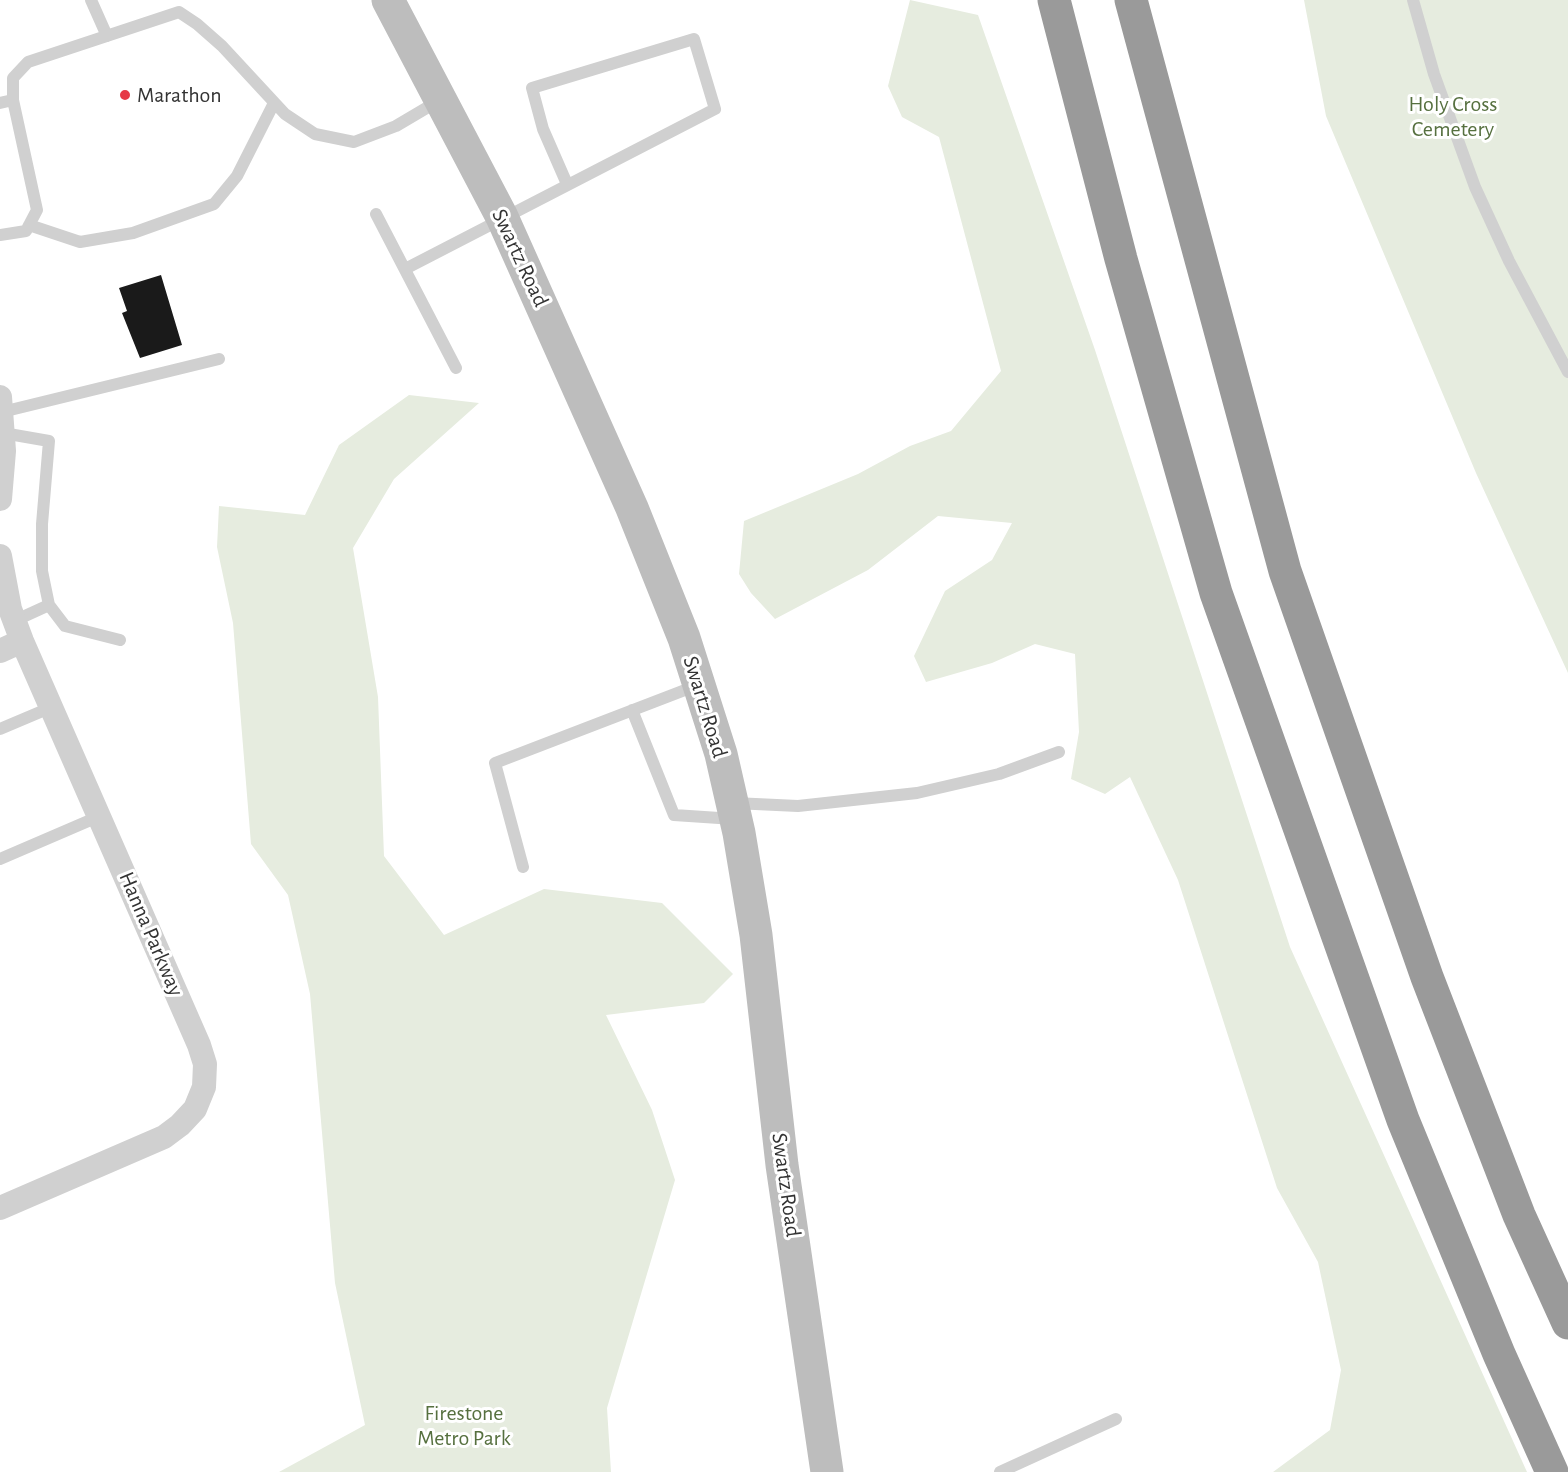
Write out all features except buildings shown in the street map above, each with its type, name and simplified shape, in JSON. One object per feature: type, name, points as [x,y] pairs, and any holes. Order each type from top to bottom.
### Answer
[{"type":"highway","points":[[1053,0],[1121,259],[1216,593],[1403,1120],[1499,1354],[1552,1472]]},
{"type":"highway","points":[[1131,0],[1285,571],[1427,977],[1519,1215],[1568,1323]]},
{"type":"street","name":"Swartz Road","points":[[388,0],[502,217],[632,508],[684,638],[721,754],[756,935],[782,1165],[827,1472]]},
{"type":"street","points":[[1,485],[2,414]]},
{"type":"street","name":"Hanna Parkway","points":[[0,556],[3,578],[18,631],[199,1045],[205,1064],[204,1087],[195,1109],[180,1125],[164,1137],[0,1208]]},
{"type":"street","points":[[0,651],[18,631]]},
{"type":"lane","points":[[91,0],[107,36]]},
{"type":"lane","points":[[1413,0],[1434,74],[1475,188],[1509,261],[1568,372]]},
{"type":"lane","points":[[0,235],[26,231],[37,210],[13,100],[13,78],[28,62],[179,12],[222,46],[273,103],[315,134],[354,142],[396,126],[441,100]]},
{"type":"lane","points":[[405,269],[715,109],[693,39],[532,88],[543,129],[567,184]]},
{"type":"lane","points":[[0,103],[13,100]]},
{"type":"lane","points":[[29,225],[80,242],[133,233],[214,204],[237,176],[273,103]]},
{"type":"lane","points":[[376,214],[456,368]]},
{"type":"lane","points":[[2,414],[219,359]]},
{"type":"lane","points":[[2,414],[49,441],[42,524],[42,571],[49,605],[65,626],[120,640]]},
{"type":"lane","points":[[18,631],[49,605]]},
{"type":"lane","points":[[523,867],[495,763],[699,685]]},
{"type":"lane","points":[[0,729],[52,707]]},
{"type":"lane","points":[[632,710],[674,815],[734,812],[906,795],[999,774],[1059,752]]},
{"type":"lane","points":[[0,859],[100,816]]},
{"type":"lane","points":[[1000,1472],[1116,1419]]},
{"type":"green space","points":[[910,0],[978,15],[1095,350],[1290,947],[1527,1472],[1273,1472],[1330,1430],[1341,1370],[1318,1262],[1277,1188],[1178,880],[1130,777],[1105,794],[1071,779],[1079,732],[1075,654],[1035,644],[992,663],[926,682],[914,656],[945,591],[992,560],[1012,523],[938,516],[868,570],[775,619],[751,593],[739,574],[744,521],[858,474],[910,446],[951,431],[1001,371],[939,137],[902,117],[888,86]]},
{"type":"green space","name":"Holy Cross Cemetery","points":[[1304,0],[1568,0],[1568,673],[1476,473],[1326,116]]},
{"type":"green space","name":"Firestone Metro Park","points":[[409,395],[479,403],[394,479],[353,548],[378,697],[384,856],[444,935],[544,889],[662,903],[733,974],[704,1003],[606,1015],[652,1110],[675,1180],[607,1408],[611,1472],[279,1472],[365,1425],[335,1283],[310,994],[288,895],[251,844],[233,623],[217,547],[219,506],[305,515],[339,445]]},
{"type":"place","name":"Marathon","points":[[125,95]]}]
